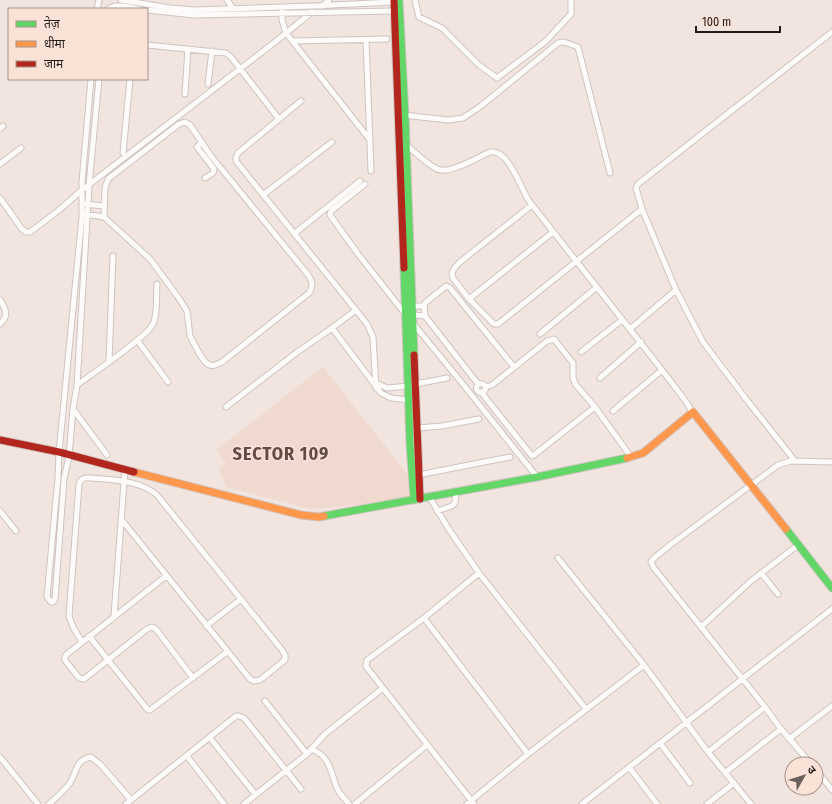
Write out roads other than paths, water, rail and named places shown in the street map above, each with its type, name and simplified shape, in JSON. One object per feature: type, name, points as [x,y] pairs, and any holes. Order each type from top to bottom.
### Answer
[{"type":"street","points":[[121,0],[185,9],[298,7],[343,3],[396,1]]},
{"type":"street","points":[[227,0],[233,8]]},
{"type":"street","points":[[295,0],[298,7]]},
{"type":"street","points":[[321,0],[321,6]]},
{"type":"street","points":[[321,6],[329,0]]},
{"type":"street","points":[[415,0],[418,17],[442,28],[479,65],[497,78],[546,41],[571,14],[571,0]]},
{"type":"street","points":[[396,1],[394,11],[405,144],[412,306],[410,315]]},
{"type":"street","points":[[396,1],[402,115],[412,385],[417,428],[417,500]]},
{"type":"street","points":[[110,8],[119,6],[132,8]]},
{"type":"street","points":[[148,10],[194,15],[282,12],[394,11]]},
{"type":"street","points":[[282,12],[282,20],[286,33],[370,140]]},
{"type":"street","points":[[0,198],[22,229],[26,232],[35,229],[82,190],[312,12]]},
{"type":"street","points":[[795,461],[708,349],[697,331],[676,290],[642,209],[636,193],[636,188],[638,184],[832,32]]},
{"type":"street","points":[[293,42],[387,39]]},
{"type":"street","points":[[366,40],[371,171]]},
{"type":"street","points":[[402,115],[448,120],[463,118],[481,106],[558,43],[564,42],[578,47],[610,173]]},
{"type":"street","points":[[148,45],[222,52],[228,54],[279,119]]},
{"type":"street","points":[[185,94],[188,49]]},
{"type":"street","points":[[208,84],[212,51]]},
{"type":"street","points":[[85,204],[82,190],[91,80]]},
{"type":"street","points":[[85,214],[59,452],[48,597],[51,602],[53,602],[54,599],[64,479],[69,456],[73,409],[77,385],[85,214],[85,204],[89,185],[99,80]]},
{"type":"street","points":[[123,153],[130,80]]},
{"type":"street","points":[[301,101],[238,153],[236,161],[295,232],[367,324],[373,337],[376,386]]},
{"type":"street","points":[[85,214],[104,217],[150,259],[187,311],[190,336],[199,353],[208,365],[214,366],[222,362],[309,293],[313,285],[312,280],[190,126],[184,122],[179,124],[108,180],[105,188],[104,217]]},
{"type":"street","points":[[202,142],[197,147],[214,169],[213,173],[205,178]]},
{"type":"street","points":[[264,195],[332,142]]},
{"type":"street","points":[[405,144],[432,165],[441,170],[459,167],[490,152],[494,151],[499,153],[514,172],[532,205],[641,342],[687,403],[692,412],[695,413],[715,441],[832,588]]},
{"type":"street","points":[[0,164],[21,148]]},
{"type":"street","points":[[295,232],[360,181]]},
{"type":"street","points":[[365,184],[331,211],[330,215],[358,254],[410,315],[413,324],[412,385],[409,400],[417,500]]},
{"type":"street","points":[[85,204],[104,206]]},
{"type":"street","points":[[532,205],[454,268],[452,275],[470,299],[494,324],[498,324],[642,209]]},
{"type":"street","points":[[470,299],[553,232]]},
{"type":"street","points":[[109,361],[113,256]]},
{"type":"street","points":[[77,385],[152,327],[154,322],[157,284]]},
{"type":"street","points":[[412,306],[424,306],[445,286],[448,286],[514,367]]},
{"type":"street","points":[[540,334],[597,288]]},
{"type":"street","points":[[630,329],[676,290]]},
{"type":"street","points":[[0,300],[5,308],[6,315],[4,321],[0,324]]},
{"type":"street","points":[[424,306],[425,316],[478,384],[477,390],[481,392],[532,456],[595,407]]},
{"type":"street","points":[[226,407],[296,353],[356,310]]},
{"type":"street","points":[[410,315],[425,316]]},
{"type":"street","points":[[581,352],[622,320]]},
{"type":"street","points":[[413,324],[462,382],[537,477]]},
{"type":"street","points":[[332,328],[381,393],[391,398],[409,400]]},
{"type":"street","points":[[481,392],[485,391],[486,387],[492,385],[547,341],[554,339],[573,363],[573,378],[576,385],[595,407],[631,457]]},
{"type":"street","points":[[137,340],[168,382]]},
{"type":"street","points":[[600,378],[641,342]]},
{"type":"street","points":[[614,412],[662,370]]},
{"type":"street","points":[[376,386],[387,388],[447,378]]},
{"type":"street","points":[[478,384],[484,384],[486,387]]},
{"type":"street","points":[[73,409],[107,455]]},
{"type":"street","points":[[1,441],[59,452],[69,456],[125,469],[301,515],[319,517],[430,498],[631,457],[643,453],[692,412]]},
{"type":"street","points":[[417,428],[442,426],[479,419]]},
{"type":"street","points":[[418,474],[510,457]]},
{"type":"street","points":[[804,756],[654,568],[652,562],[653,558],[778,465],[795,461],[830,462],[832,468]]},
{"type":"street","points":[[114,616],[125,469]]},
{"type":"street","points":[[82,642],[73,627],[69,616],[79,484],[80,480],[84,478],[124,482],[146,487],[156,495],[282,650],[285,655],[285,660],[260,680],[254,681],[250,679],[121,519]]},
{"type":"street","points":[[437,511],[452,506],[455,503],[456,493]]},
{"type":"street","points":[[430,498],[437,511],[479,572],[586,709]]},
{"type":"street","points":[[0,511],[16,531]]},
{"type":"street","points":[[701,626],[761,573],[798,545]]},
{"type":"street","points":[[558,558],[644,665],[708,752],[751,804]]},
{"type":"street","points":[[479,572],[424,618],[367,660],[366,666],[471,803],[528,754],[644,665]]},
{"type":"street","points":[[761,573],[778,594]]},
{"type":"street","points":[[166,576],[89,636],[65,657],[65,660],[79,678],[84,678],[147,629],[152,627],[156,629],[193,678]]},
{"type":"street","points":[[206,626],[240,599]]},
{"type":"street","points":[[582,804],[589,802],[629,767],[832,609]]},
{"type":"street","points":[[424,618],[528,754]]},
{"type":"street","points":[[89,636],[109,659],[148,710],[227,652]]},
{"type":"street","points":[[247,803],[256,794],[307,754],[325,734],[383,688]]},
{"type":"street","points":[[265,701],[307,754]]},
{"type":"street","points":[[789,739],[832,706]]},
{"type":"street","points":[[708,752],[765,707]]},
{"type":"street","points":[[49,804],[66,789],[71,782],[80,762],[85,758],[91,757],[101,765],[128,802],[236,716],[244,718],[301,789]]},
{"type":"street","points":[[726,772],[781,729]]},
{"type":"street","points":[[210,738],[256,794]]},
{"type":"street","points":[[660,743],[690,783]]},
{"type":"street","points":[[354,804],[427,745]]},
{"type":"street","points":[[311,750],[320,753],[329,764],[339,792],[349,804]]},
{"type":"street","points":[[187,756],[224,804]]},
{"type":"street","points":[[0,757],[38,804]]},
{"type":"street","points":[[629,767],[657,804]]},
{"type":"street","points":[[824,780],[832,790]]},
{"type":"street","points":[[707,804],[734,783]]},
{"type":"district","name":"SECTOR 109","points":[[281,454]]}]
